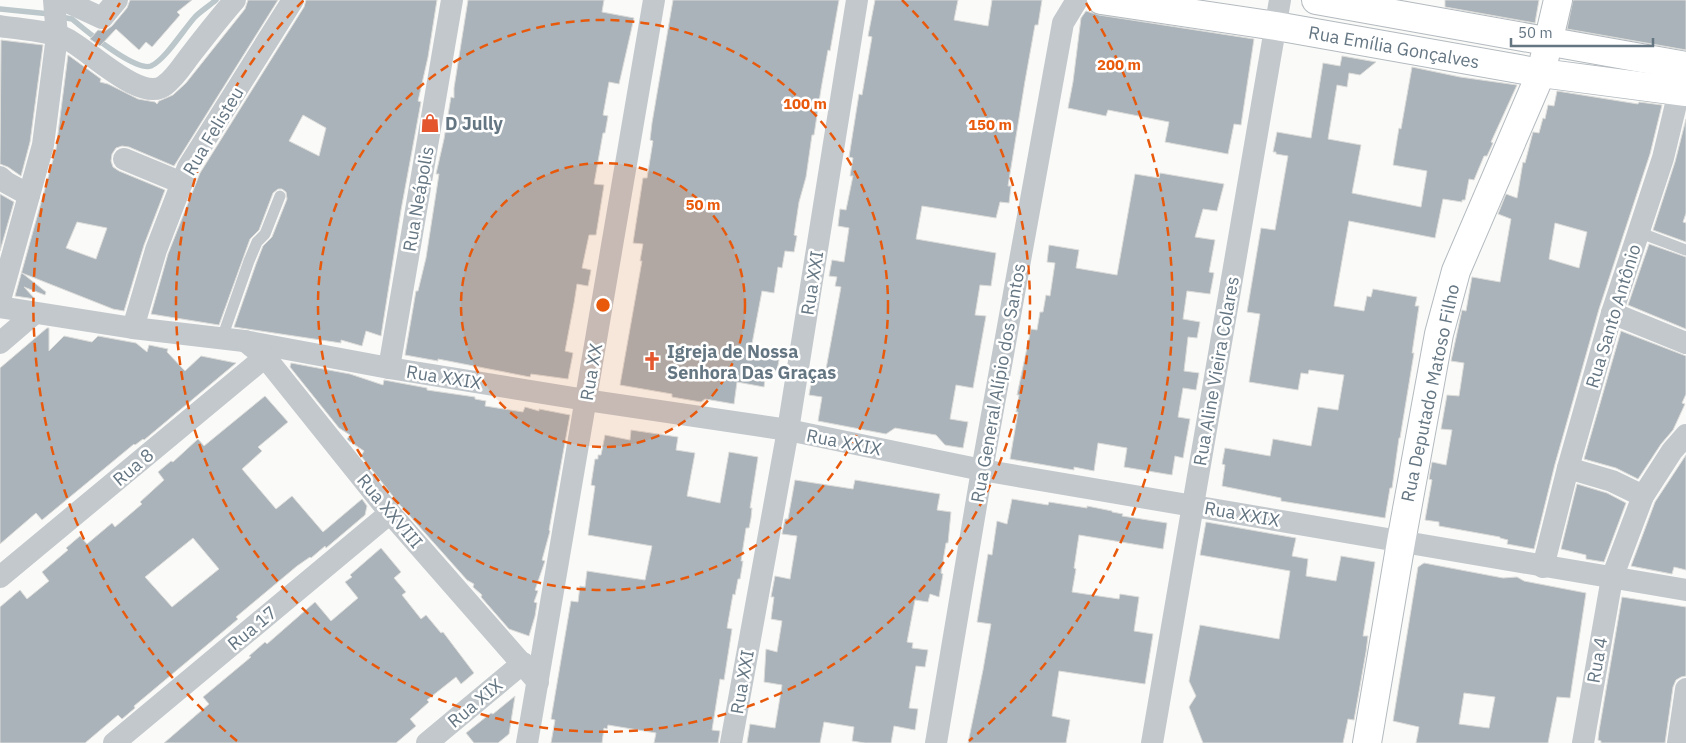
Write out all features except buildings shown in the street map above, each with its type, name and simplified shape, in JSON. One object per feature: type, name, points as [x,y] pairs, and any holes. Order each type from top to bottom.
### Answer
[{"type":"street","points":[[0,300],[42,145],[57,36],[54,0]]},
{"type":"street","points":[[63,0],[102,18],[117,0]]},
{"type":"street","points":[[0,26],[67,39],[124,79],[139,87],[152,90],[165,86],[235,0]]},
{"type":"street","name":"Rua Felisteu","points":[[133,328],[156,250],[188,166],[293,0]]},
{"type":"street","name":"Rua Neápolis","points":[[389,368],[452,0]]},
{"type":"street","name":"Rua XX","points":[[527,743],[654,0]]},
{"type":"street","name":"Rua XXI","points":[[731,743],[788,430],[858,0]]},
{"type":"street","name":"Rua General Alípio dos Santos","points":[[1058,0],[1063,23]]},
{"type":"street","name":"Rua General Alípio dos Santos","points":[[936,743],[982,470],[1063,23],[1077,0]]},
{"type":"street","name":"Rua Emília Gonçalves","points":[[1102,0],[1278,13],[1391,46],[1541,73],[1684,79]]},
{"type":"street","name":"Rua Emília Gonçalves","points":[[1316,0],[1550,40],[1684,79]]},
{"type":"street","name":"Rua Deputado Matoso Filho","points":[[1368,743],[1401,542],[1439,334],[1456,271],[1541,73],[1558,0]]},
{"type":"street","name":"Rua Aline Vieira Colares","points":[[1152,743],[1278,13]]},
{"type":"street","points":[[1391,46],[1396,14]]},
{"type":"street","name":"Rua Santo Antônio","points":[[1543,567],[1568,468],[1612,313],[1663,158],[1684,79]]},
{"type":"street","points":[[124,159],[182,183]]},
{"type":"street","points":[[0,177],[29,195]]},
{"type":"street","name":"Rua XXIX","points":[[0,307],[133,328],[233,340],[586,400],[788,430],[982,470],[1686,590]]},
{"type":"street","points":[[0,342],[35,313]]},
{"type":"street","points":[[1612,313],[1686,343]]},
{"type":"street","name":"Rua XXVIII","points":[[233,340],[265,357],[390,513],[538,682]]},
{"type":"street","name":"Rua 8","points":[[0,577],[265,357]]},
{"type":"street","name":"Rua 4","points":[[1583,743],[1612,578],[1643,496],[1672,451],[1686,435]]},
{"type":"street","points":[[1568,468],[1612,481],[1643,496]]},
{"type":"street","name":"Rua 17","points":[[114,743],[390,513]]},
{"type":"street","name":"Rua XIX","points":[[427,743],[523,663]]},
{"type":"street","points":[[1678,743],[1686,689]]},
{"type":"lane","points":[[233,340],[249,261],[257,242],[265,234],[280,196]]},
{"type":"lane","points":[[1638,232],[1686,250]]},
{"type":"waterway","points":[[61,17],[72,19],[122,57],[134,63],[151,66],[162,58],[195,17],[216,0]]},
{"type":"waterway","points":[[0,9],[50,14]]},
{"type":"place","name":"D Jully","points":[[430,123]]},
{"type":"place","name":"Igreja de Nossa Senhora Das Graças","points":[[652,361]]}]
